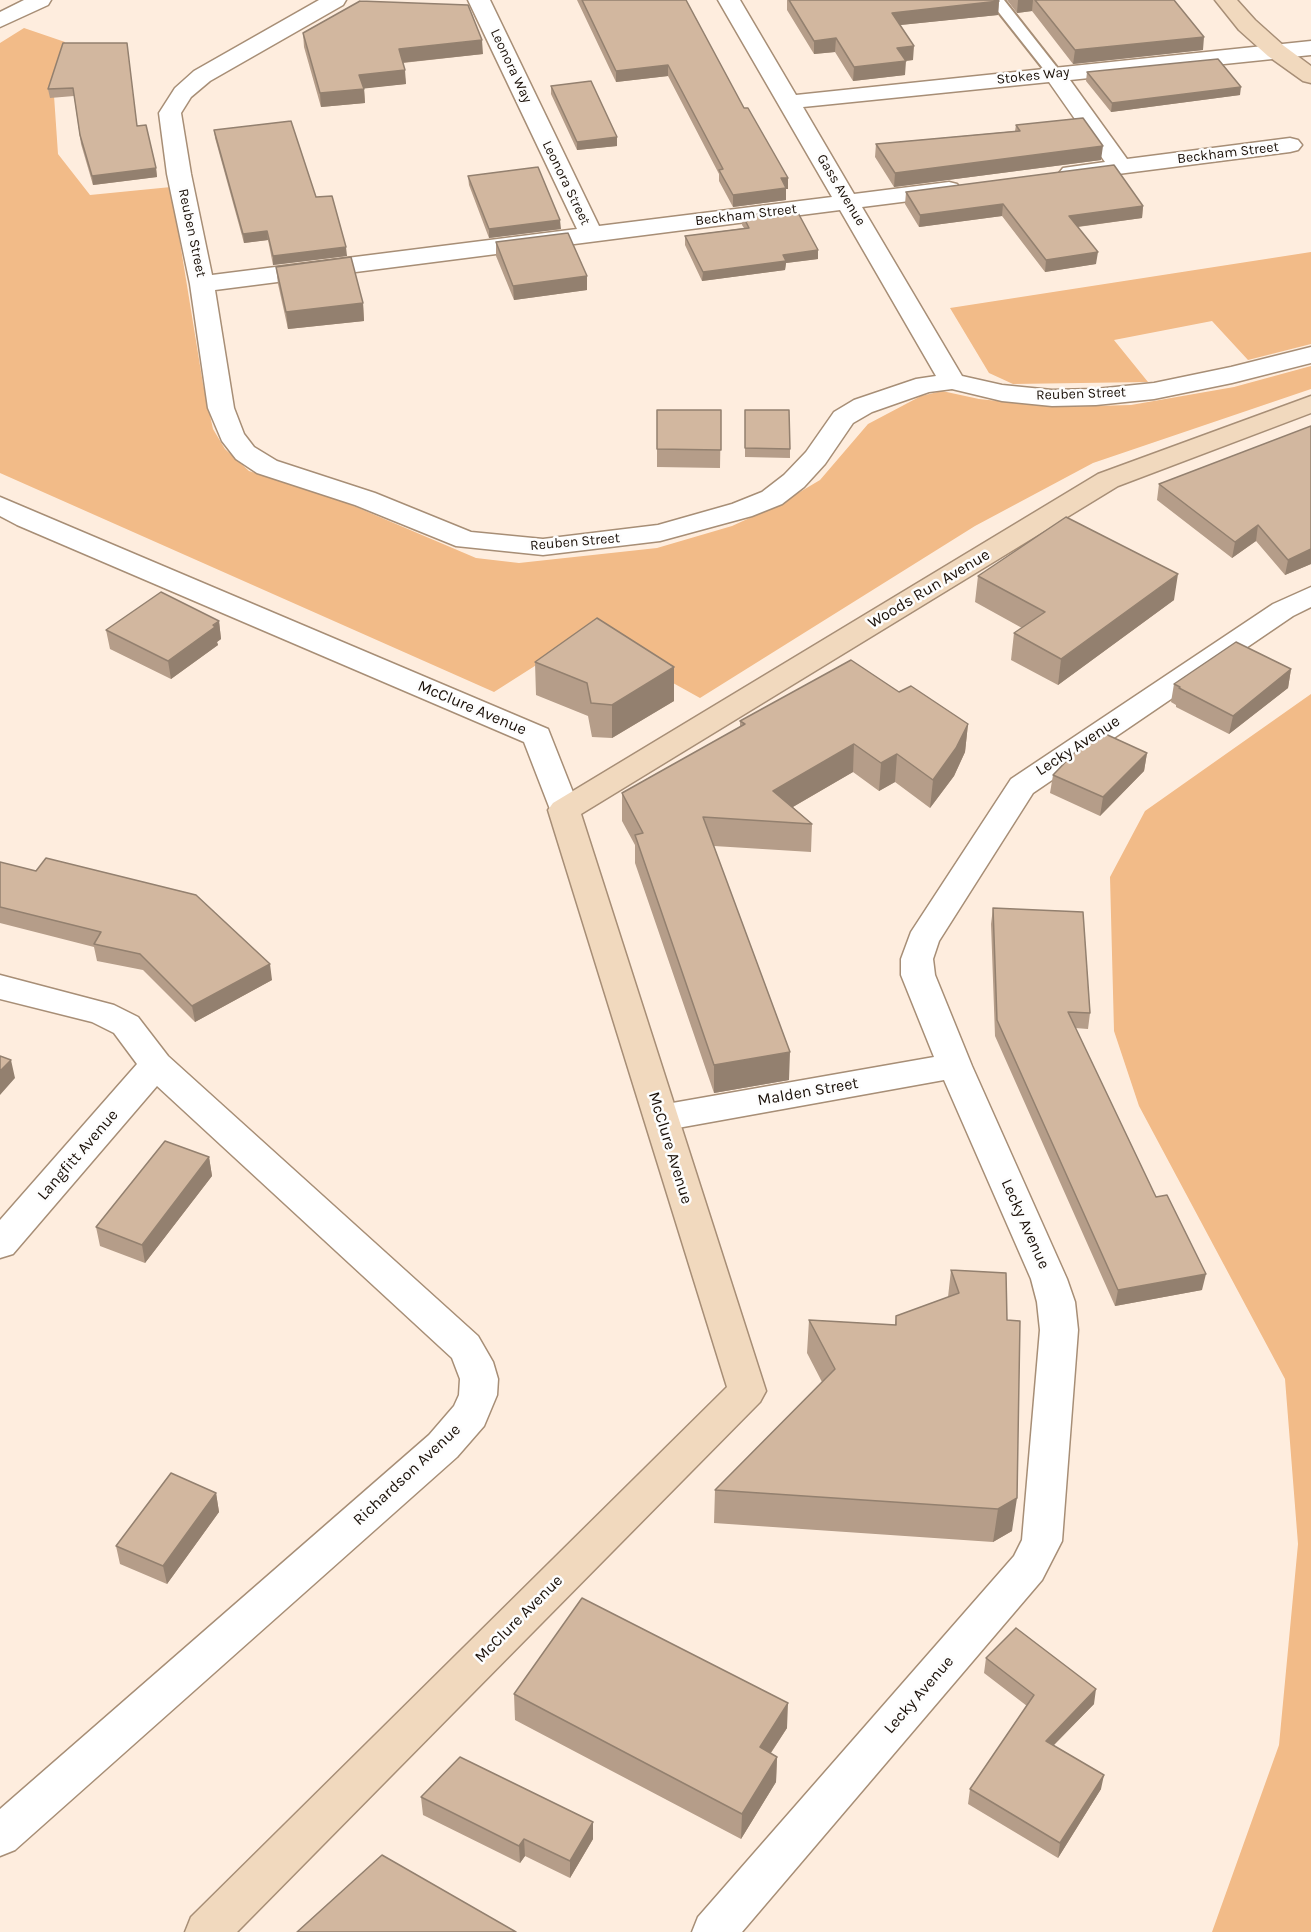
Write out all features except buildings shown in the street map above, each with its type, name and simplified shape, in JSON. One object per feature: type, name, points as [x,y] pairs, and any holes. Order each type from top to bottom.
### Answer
[{"type":"street","points":[[0,21],[40,0]]},
{"type":"street","name":"Reuben Street","points":[[335,0],[202,76],[183,93],[170,113],[179,174],[202,284],[221,408],[231,435],[245,453],[267,467],[365,499],[466,540],[543,547],[660,533],[742,510],[772,498],[794,481],[816,458],[843,418],[863,406],[925,385],[952,381],[1002,393],[1052,398],[1096,397],[1154,391],[1232,375],[1311,355]]},
{"type":"street","name":"Leonora Way","points":[[479,0],[542,132]]},
{"type":"street","name":"Gass Avenue","points":[[729,0],[952,381]]},
{"type":"street","points":[[1226,0],[1247,25],[1276,51],[1311,76]]},
{"type":"street","name":"Stokes Way","points":[[789,102],[1311,48]]},
{"type":"street","points":[[1054,73],[1120,166]]},
{"type":"street","name":"Leonora Street","points":[[542,132],[591,234]]},
{"type":"street","name":"Beckham Street","points":[[1049,176],[1290,145]]},
{"type":"street","name":"Beckham Street","points":[[202,284],[966,187]]},
{"type":"street","name":"Woods Run Avenue","points":[[564,810],[1108,480],[1311,404]]},
{"type":"street","name":"McClure Avenue","points":[[0,505],[13,523],[537,736],[564,810],[747,1390],[207,1932]]},
{"type":"street","name":"Lecky Avenue","points":[[714,1932],[1028,1568],[1042,1541],[1059,1330],[1056,1302],[1049,1279],[955,1066],[918,975],[917,959],[923,940],[1022,786],[1030,778],[1283,610],[1311,596]]},
{"type":"street","name":"Richardson Avenue","points":[[0,987],[102,1014],[126,1025],[156,1065],[465,1347],[474,1362],[479,1379],[478,1395],[470,1415],[443,1446],[0,1836]]},
{"type":"street","name":"Langfitt Avenue","points":[[0,1244],[156,1065]]},
{"type":"street","name":"Malden Street","points":[[661,1118],[955,1066]]},
{"type":"lane","points":[[996,0],[1054,73]]},
{"type":"shaded area","points":[[24,28],[65,42],[53,81],[58,154],[90,195],[171,187],[203,384],[213,429],[225,449],[249,471],[335,498],[476,558],[519,563],[657,548],[732,526],[778,505],[820,480],[868,424],[921,396],[942,391],[979,399],[1055,407],[1131,405],[1234,387],[1311,366],[1311,389],[1093,463],[975,526],[700,698],[585,634],[494,692],[0,473],[0,43]]},
{"type":"shaded area","points":[[1311,252],[1311,344],[1248,360],[1212,321],[1114,340],[1148,382],[1013,384],[989,373],[950,308]]},
{"type":"shaded area","points":[[1311,694],[1311,1932],[1212,1932],[1279,1745],[1298,1544],[1285,1379],[1139,1106],[1114,1031],[1110,877],[1145,811]]}]
